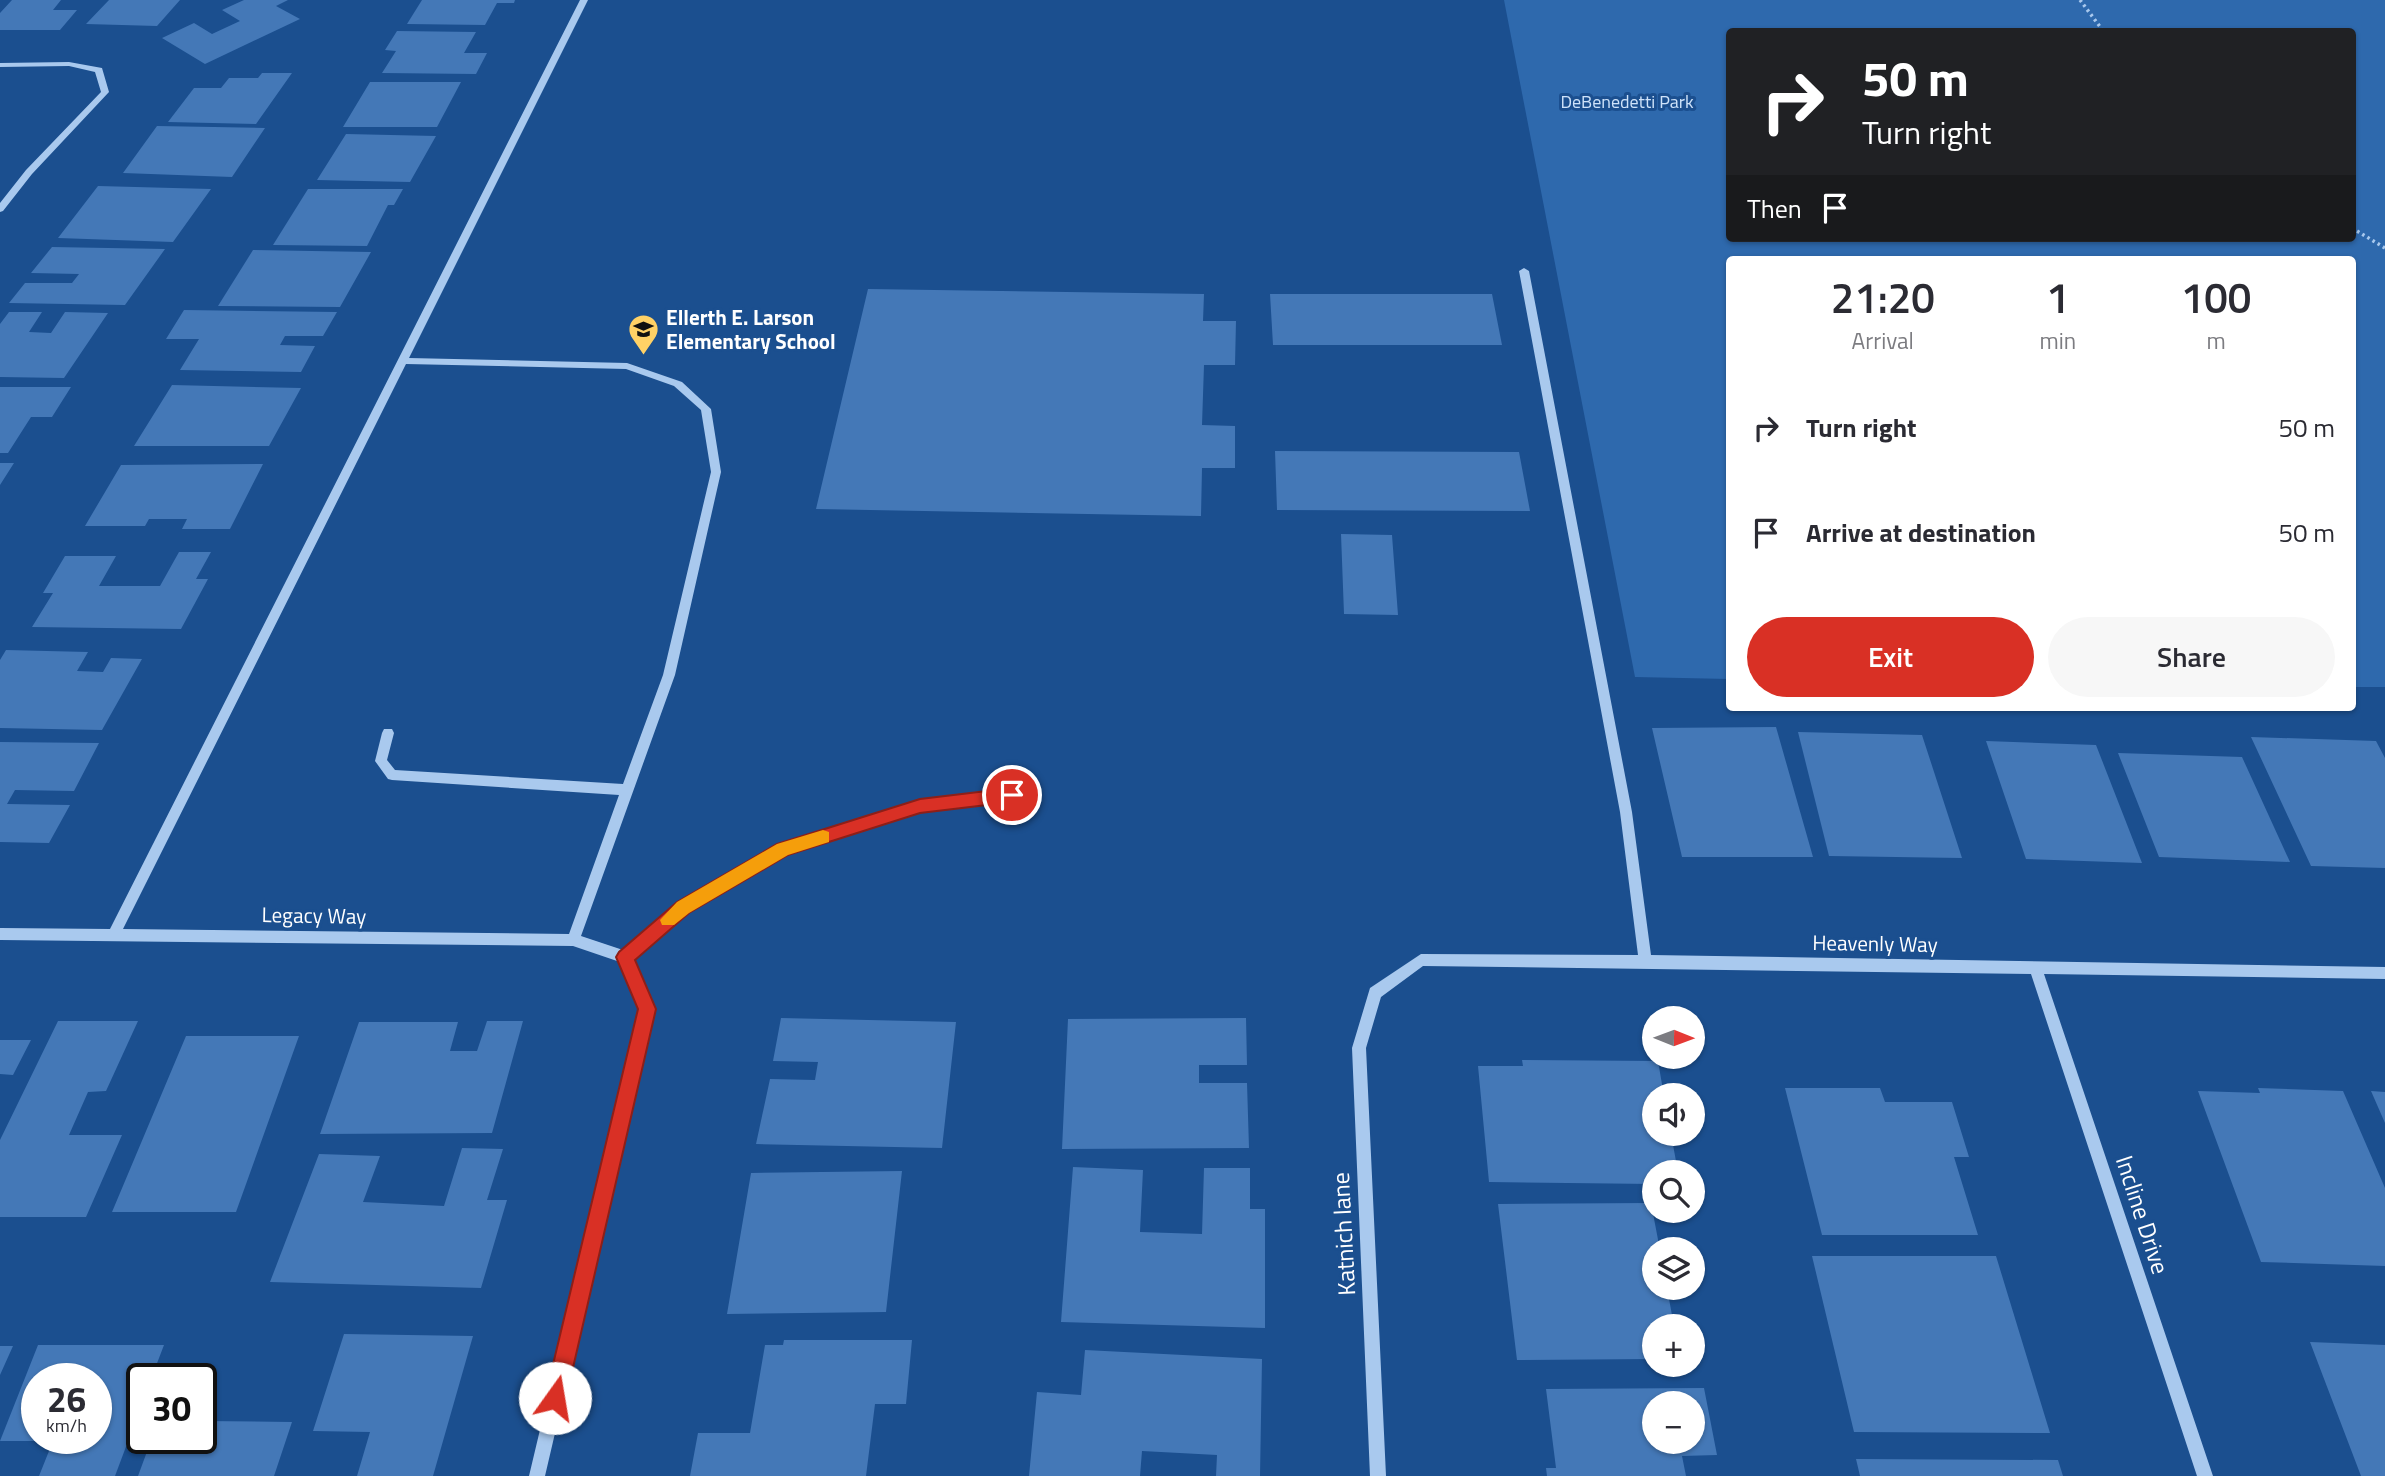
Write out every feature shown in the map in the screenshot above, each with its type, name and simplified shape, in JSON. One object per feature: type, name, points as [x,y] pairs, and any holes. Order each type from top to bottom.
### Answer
[{"type":"street","points":[[114,934],[584,0]]},
{"type":"street","points":[[0,65],[69,64],[99,70],[105,92],[29,172],[0,209]]},
{"type":"street","points":[[1524,271],[1626,812],[1645,961]]},
{"type":"street","points":[[402,361],[627,366],[678,384],[706,409],[716,472],[669,675],[573,940]]},
{"type":"street","points":[[388,733],[381,761],[393,775],[627,790]]},
{"type":"street","points":[[537,1476],[647,1009],[625,957],[683,907],[783,849],[920,806],[1035,792]]},
{"type":"street","name":"Legacy Way","points":[[0,934],[573,940],[625,957]]},
{"type":"street","name":"Heavenly Way","points":[[1375,993],[1421,960],[2385,973]]},
{"type":"street","name":"Incline Drive","points":[[2036,969],[2205,1476]]},
{"type":"street","name":"Katnich lane","points":[[1375,993],[1359,1048],[1378,1476]]},
{"type":"path","points":[[2080,0],[2101,28]]},
{"type":"path","points":[[2356,230],[2385,248]]},
{"type":"green space","name":"DeBenedetti Park","points":[[1504,0],[2385,0],[2385,687],[2356,687],[2356,256],[1726,256],[1726,679],[1635,677]]},
{"type":"building","points":[[12,0],[61,0],[53,10],[77,10],[60,30],[0,30],[0,13]]},
{"type":"building","points":[[109,0],[180,0],[157,26],[86,24]]},
{"type":"building","points":[[244,0],[288,0],[276,6],[300,19],[205,64],[162,38],[194,23],[212,34],[240,21],[222,10]]},
{"type":"building","points":[[422,0],[515,0],[514,3],[497,3],[485,25],[407,24]]},
{"type":"building","points":[[397,31],[476,32],[464,53],[487,53],[476,74],[382,73],[396,51],[385,50]]},
{"type":"building","points":[[262,73],[292,73],[256,124],[168,122],[194,88],[221,88],[229,78],[258,78]]},
{"type":"building","points":[[370,82],[461,82],[437,127],[343,127]]},
{"type":"building","points":[[157,126],[265,128],[232,177],[123,173]]},
{"type":"building","points":[[346,134],[436,136],[410,182],[317,180]]},
{"type":"building","points":[[98,186],[211,189],[173,242],[58,238]]},
{"type":"building","points":[[308,189],[403,189],[394,205],[388,205],[367,246],[273,245]]},
{"type":"building","points":[[52,247],[165,249],[125,305],[9,303],[25,283],[72,283],[79,274],[31,273]]},
{"type":"building","points":[[253,250],[371,252],[340,307],[218,306]]},
{"type":"building","points":[[868,289],[1204,294],[1203,321],[1236,321],[1235,365],[1204,365],[1202,425],[1235,426],[1235,468],[1202,468],[1201,516],[816,509]]},
{"type":"building","points":[[1270,294],[1492,294],[1502,345],[1273,345]]},
{"type":"building","points":[[184,310],[337,312],[323,336],[285,336],[280,345],[315,346],[301,372],[180,370],[199,339],[166,339]]},
{"type":"building","points":[[9,312],[42,312],[29,332],[51,333],[65,312],[108,313],[64,378],[0,377],[0,324]]},
{"type":"building","points":[[172,385],[301,388],[269,446],[134,446]]},
{"type":"building","points":[[0,387],[71,387],[52,417],[31,417],[8,453],[0,453]]},
{"type":"building","points":[[1275,451],[1519,452],[1530,511],[1277,510]]},
{"type":"building","points":[[0,463],[14,463],[0,485]]},
{"type":"building","points":[[263,464],[230,529],[182,529],[187,519],[149,519],[145,526],[85,526],[121,465]]},
{"type":"building","points":[[1341,534],[1392,535],[1398,615],[1344,614]]},
{"type":"building","points":[[179,552],[211,552],[196,579],[208,579],[181,629],[32,627],[53,593],[43,593],[65,556],[116,556],[99,586],[160,586]]},
{"type":"building","points":[[6,650],[88,652],[77,671],[103,672],[111,658],[142,659],[102,730],[0,728],[0,660]]},
{"type":"building","points":[[1776,727],[1813,857],[1682,857],[1652,728]]},
{"type":"building","points":[[1798,732],[1922,735],[1962,858],[1829,856]]},
{"type":"building","points":[[2251,737],[2376,741],[2385,758],[2385,868],[2311,866]]},
{"type":"building","points":[[1986,741],[2096,745],[2142,863],[2026,859]]},
{"type":"building","points":[[0,742],[99,743],[74,791],[15,790],[7,804],[70,805],[49,843],[0,842]]},
{"type":"building","points":[[2118,753],[2242,757],[2290,862],[2159,857]]},
{"type":"building","points":[[781,1018],[956,1022],[942,1148],[756,1144],[770,1079],[815,1080],[818,1062],[773,1061]]},
{"type":"building","points":[[1246,1018],[1247,1065],[1199,1065],[1199,1083],[1247,1083],[1249,1148],[1062,1149],[1068,1019]]},
{"type":"building","points":[[58,1021],[138,1021],[106,1091],[88,1092],[69,1135],[122,1135],[86,1217],[0,1217],[0,1140]]},
{"type":"building","points":[[487,1021],[523,1021],[492,1133],[320,1134],[359,1022],[458,1022],[450,1051],[477,1051]]},
{"type":"building","points":[[186,1036],[299,1036],[236,1212],[112,1212]]},
{"type":"building","points":[[0,1040],[31,1040],[13,1075],[0,1074]]},
{"type":"building","points":[[1522,1060],[1642,1061],[1642,1069],[1659,1069],[1662,1083],[1642,1083],[1642,1146],[1673,1146],[1676,1160],[1642,1160],[1642,1184],[1489,1182],[1478,1066],[1523,1066]]},
{"type":"building","points":[[1785,1088],[1880,1088],[1885,1102],[1952,1102],[1969,1157],[1954,1157],[1978,1235],[1822,1235]]},
{"type":"building","points":[[2258,1088],[2343,1091],[2385,1188],[2385,1266],[2261,1262],[2198,1091],[2260,1093]]},
{"type":"building","points":[[2371,1091],[2385,1092],[2385,1123]]},
{"type":"building","points":[[462,1148],[503,1149],[487,1200],[507,1200],[481,1288],[270,1282],[319,1154],[380,1156],[363,1202],[444,1206]]},
{"type":"building","points":[[1073,1167],[1143,1170],[1140,1232],[1202,1234],[1204,1168],[1250,1168],[1250,1209],[1265,1209],[1265,1328],[1061,1322]]},
{"type":"building","points":[[902,1171],[886,1312],[727,1314],[751,1173]]},
{"type":"building","points":[[1642,1203],[1642,1223],[1655,1223],[1658,1237],[1642,1237],[1642,1300],[1669,1300],[1672,1314],[1642,1314],[1642,1359],[1517,1360],[1498,1204]]},
{"type":"building","points":[[1812,1256],[1996,1256],[2050,1433],[1854,1432]]},
{"type":"building","points":[[344,1334],[473,1336],[433,1476],[357,1476],[370,1432],[313,1431]]},
{"type":"building","points":[[784,1340],[912,1340],[906,1404],[875,1404],[866,1476],[690,1476],[698,1433],[750,1433],[765,1345],[783,1345]]},
{"type":"building","points":[[2310,1342],[2385,1345],[2385,1476],[2361,1476]]},
{"type":"building","points":[[38,1345],[164,1345],[157,1363],[126,1363],[126,1447],[115,1476],[39,1476],[48,1454],[112,1454],[112,1363],[31,1363]]},
{"type":"building","points":[[0,1346],[13,1346],[0,1375]]},
{"type":"building","points":[[1085,1350],[1262,1359],[1260,1476],[1216,1476],[1217,1455],[1142,1451],[1140,1476],[1029,1476],[1037,1392],[1081,1395]]},
{"type":"building","points":[[21,1388],[21,1441],[0,1441]]},
{"type":"building","points":[[1704,1388],[1705,1391],[1642,1391],[1642,1454],[1705,1454],[1705,1393],[1717,1455],[1682,1456],[1686,1476],[1547,1476],[1546,1468],[1556,1468],[1546,1389]]},
{"type":"building","points":[[217,1421],[292,1422],[274,1476],[138,1476],[146,1454],[217,1454]]},
{"type":"building","points":[[1856,1459],[2058,1460],[2063,1476],[1860,1476]]},
{"type":"slow traffic","points":[[668,920],[683,907],[783,849],[823,837]]},
{"type":"place","name":"Ellerth E. Larson Elementary School","points":[[643,357]]},
{"type":"route","points":[[555,1398],[647,1009],[625,957],[683,907],[783,849],[920,806],[1012,795]]}]
